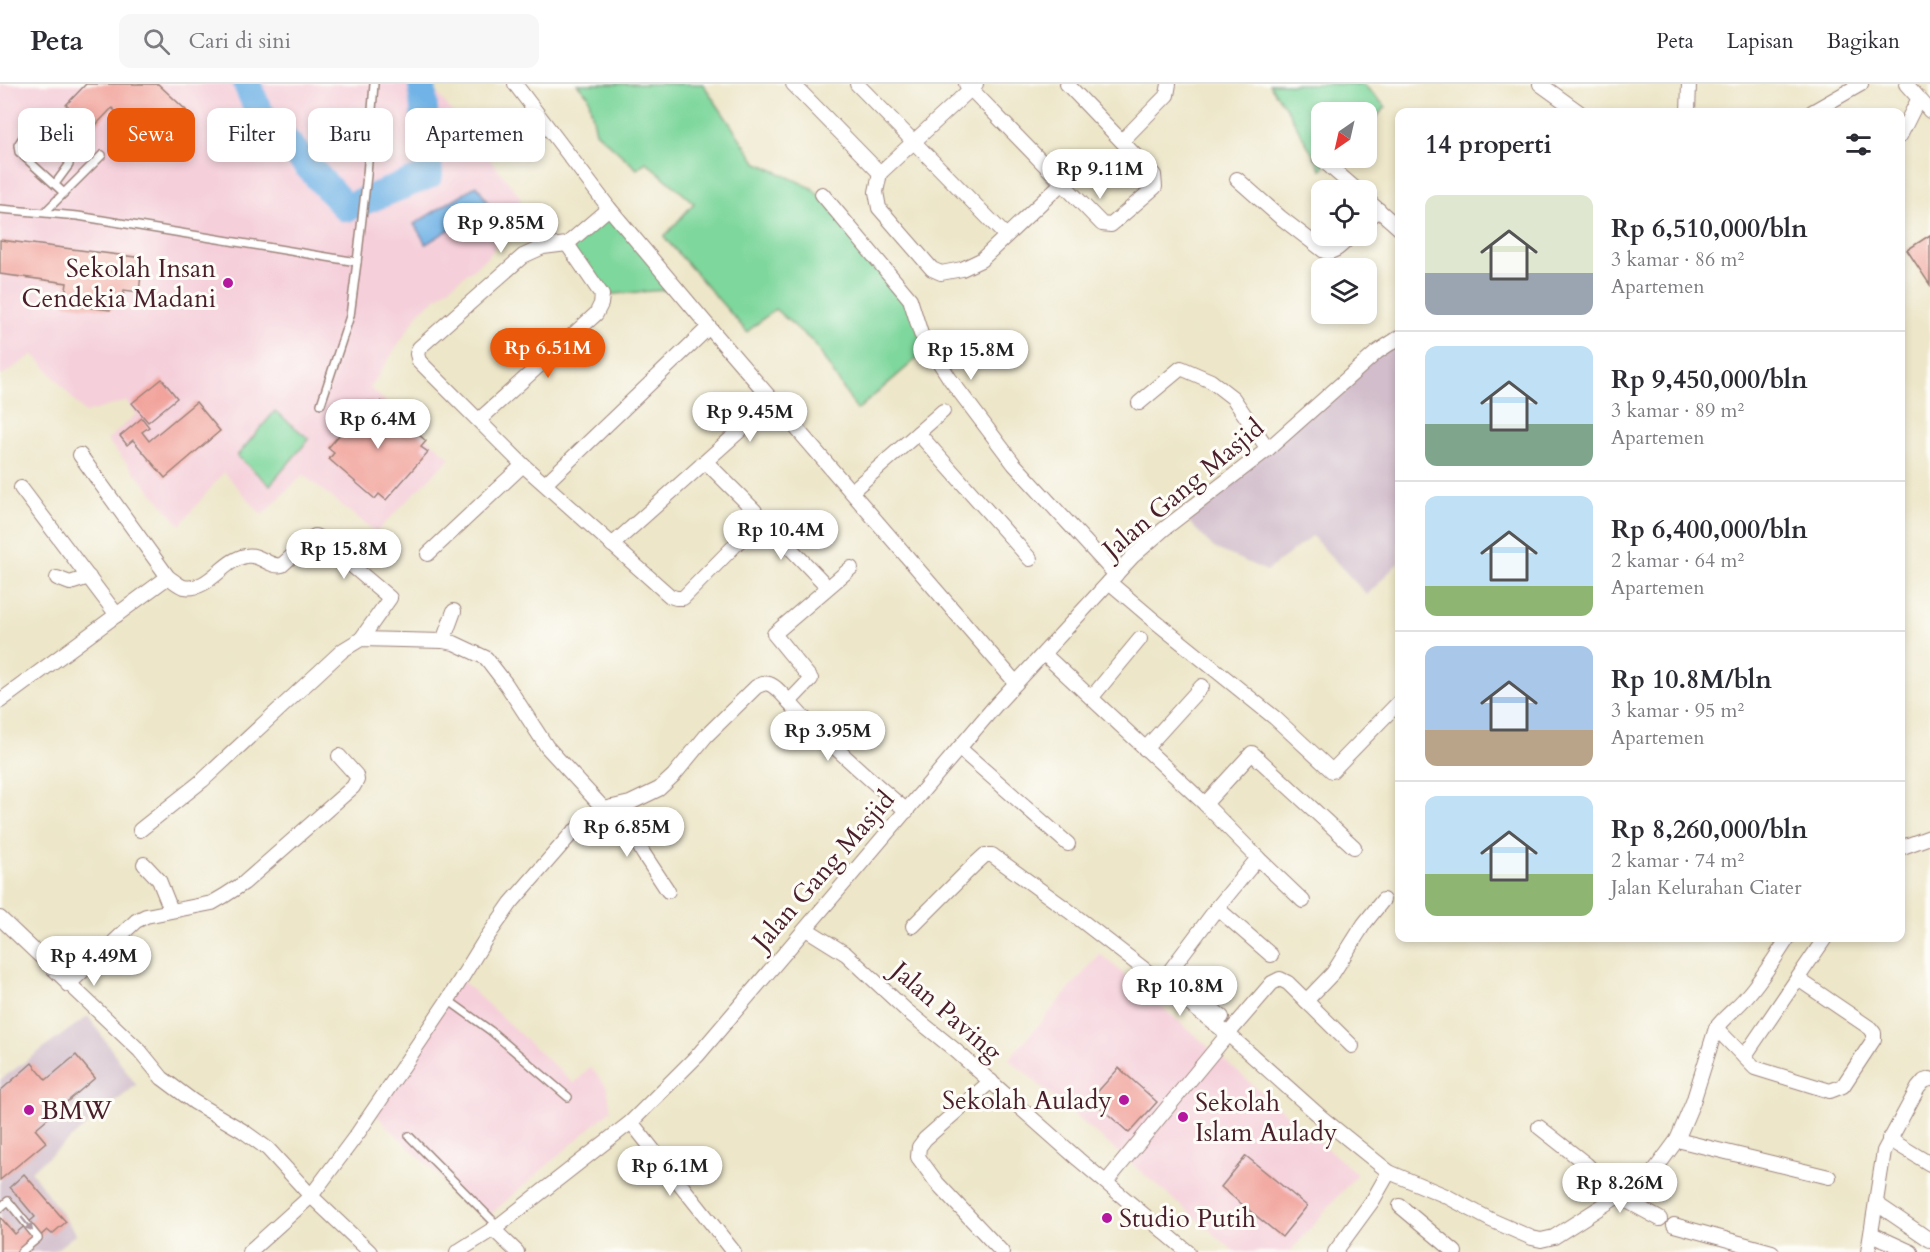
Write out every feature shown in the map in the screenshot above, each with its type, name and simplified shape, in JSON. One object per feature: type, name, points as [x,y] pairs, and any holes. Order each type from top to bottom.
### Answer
[{"type":"street","points":[[515,84],[609,208],[1016,683]]},
{"type":"street","points":[[793,84],[880,172]]},
{"type":"street","points":[[857,84],[1005,236]]},
{"type":"street","points":[[1062,183],[981,260],[962,269],[941,273],[932,269],[879,208],[876,192],[880,172],[971,86],[1102,224],[1111,225],[1155,187],[1154,175],[1067,84]]},
{"type":"street","points":[[1122,141],[1167,95],[1169,84]]},
{"type":"street","points":[[1540,84],[1573,108]]},
{"type":"street","points":[[1688,108],[1689,84]]},
{"type":"street","points":[[1819,108],[1861,84]]},
{"type":"street","points":[[1906,84],[1930,111]]},
{"type":"street","points":[[1905,126],[1918,100]]},
{"type":"street","points":[[1332,168],[1345,180]]},
{"type":"street","points":[[1237,179],[1311,241]]},
{"type":"street","points":[[822,195],[910,299],[921,334],[950,379],[1014,464],[1112,578],[1156,622],[1275,718],[1332,771],[1395,706]]},
{"type":"street","points":[[609,208],[567,244],[543,247],[523,256],[419,348],[417,354],[419,361],[524,465],[670,596],[676,598],[683,598],[753,527],[756,519],[754,511],[706,462]]},
{"type":"street","points":[[1379,210],[1395,224]]},
{"type":"street","points":[[479,420],[596,314],[602,304],[602,295],[567,244]]},
{"type":"street","points":[[1318,246],[1329,253],[1340,246]]},
{"type":"street","points":[[545,484],[709,327]]},
{"type":"street","name":"Jalan Gang Masjid","points":[[457,1252],[495,1228],[631,1122],[698,1055],[959,748],[1132,557],[1164,529],[1268,449],[1377,352],[1395,340]]},
{"type":"street","points":[[1138,403],[1181,368],[1211,381],[1233,398],[1268,449]]},
{"type":"street","points":[[612,545],[773,401]]},
{"type":"street","points":[[852,491],[943,411]]},
{"type":"street","points":[[918,433],[1030,559]]},
{"type":"street","points":[[80,455],[168,577],[183,587],[195,587],[242,556],[258,556],[277,566],[282,565],[315,536],[390,598],[361,639],[330,661],[203,780],[140,830]]},
{"type":"street","points":[[428,554],[524,465]]},
{"type":"street","points":[[21,488],[117,615]]},
{"type":"street","points":[[756,519],[769,526],[822,581]]},
{"type":"street","points":[[789,702],[812,679],[774,634],[851,568]]},
{"type":"street","points":[[57,578],[70,583],[89,577]]},
{"type":"street","points":[[0,701],[168,577]]},
{"type":"street","points":[[443,641],[454,611]]},
{"type":"street","points":[[361,639],[443,641],[454,643],[486,658],[547,747],[630,829],[643,854],[668,891]]},
{"type":"street","points":[[1092,697],[1140,639]]},
{"type":"street","points":[[1044,654],[1205,804],[1304,901]]},
{"type":"street","points":[[249,1252],[311,1196],[358,1133],[511,903],[572,833],[608,808],[630,803],[659,789],[674,775],[706,736],[756,687],[769,683],[870,780],[907,811]]},
{"type":"street","points":[[1145,749],[1202,686]]},
{"type":"street","points":[[959,748],[1068,844]]},
{"type":"street","points":[[1205,804],[1252,753],[1354,847]]},
{"type":"street","points":[[68,985],[136,921],[171,910],[212,903],[244,883],[353,787],[357,780],[356,775],[339,756]]},
{"type":"street","points":[[1905,846],[1930,837]]},
{"type":"street","points":[[913,926],[984,855],[992,855],[1228,1034],[1322,1118],[1389,1172],[1446,1196],[1491,1221],[1541,1240],[1554,1237],[1618,1196],[1646,1182],[1677,1140],[1693,1102],[1716,1028],[1760,981],[1785,942]]},
{"type":"street","points":[[1222,1017],[1169,972],[1258,858]]},
{"type":"street","points":[[144,864],[159,880],[171,910]]},
{"type":"street","points":[[1306,1000],[1333,973],[1364,924],[1383,900]]},
{"type":"street","points":[[1217,908],[1271,955]]},
{"type":"street","points":[[0,918],[140,1051],[162,1078],[194,1102],[268,1149],[311,1196],[370,1252]]},
{"type":"street","name":"Jalan Paving","points":[[806,929],[846,954],[907,1011],[1188,1252]]},
{"type":"street","points":[[1744,1057],[1822,942]]},
{"type":"street","points":[[1107,1181],[1228,1034],[1276,980],[1280,979],[1288,983],[1352,1046]]},
{"type":"street","points":[[1716,1028],[1755,1068],[1830,1091],[1843,1086],[1874,1039],[1874,1033],[1798,979]]},
{"type":"street","points":[[1868,1252],[1884,1151],[1918,1088],[1924,1081],[1930,1079]]},
{"type":"street","points":[[991,1081],[925,1139],[919,1147],[918,1158],[937,1183],[1002,1252]]},
{"type":"street","points":[[631,1122],[734,1252]]},
{"type":"street","points":[[1539,1127],[1586,1164],[1618,1196],[1660,1220]]},
{"type":"street","points":[[1889,1139],[1930,1164]]},
{"type":"street","points":[[1677,1140],[1829,1177]]},
{"type":"street","points":[[1335,1252],[1373,1200],[1389,1172]]},
{"type":"street","points":[[1877,1204],[1930,1240]]},
{"type":"street","points":[[1400,1206],[1455,1252]]},
{"type":"street","points":[[1674,1225],[1772,1252]]},
{"type":"street","points":[[495,1228],[517,1252]]},
{"type":"street","points":[[1872,1234],[1911,1252]]},
{"type":"lane","points":[[321,404],[350,316],[367,176],[374,84]]},
{"type":"lane","points":[[55,184],[69,162],[45,138],[33,131],[27,131],[18,145],[19,152],[64,193]]},
{"type":"lane","points":[[46,212],[102,155]]},
{"type":"lane","points":[[0,208],[46,212],[357,262]]},
{"type":"lane","points":[[448,1000],[497,1036],[568,1097]]},
{"type":"lane","points":[[409,1136],[495,1228]]},
{"type":"lane","points":[[0,1208],[8,1201],[38,1238],[21,1252]]},
{"type":"shaded area","name":"Sekolah Insan Cendekia Madani","points":[[0,84],[433,84],[434,89],[449,108],[405,108],[405,162],[492,162],[521,198],[490,255],[420,311],[370,388],[450,458],[376,532],[303,475],[262,515],[224,472],[180,525],[107,440],[137,414],[126,401],[85,413],[34,354],[0,377]]},
{"type":"shaded area","points":[[1395,332],[1395,566],[1367,595],[1312,536],[1267,571],[1214,548],[1185,518]]},
{"type":"shaded area","name":"Sekolah Islam Aulady","points":[[1100,954],[1357,1174],[1290,1252],[1235,1252],[1009,1059]]},
{"type":"shaded area","points":[[458,977],[574,1084],[590,1067],[607,1087],[611,1110],[484,1220],[375,1114]]},
{"type":"shaded area","points":[[88,1016],[136,1085],[31,1171],[76,1234],[53,1252],[0,1252],[0,1080]]},
{"type":"green space","points":[[577,84],[703,84],[756,162],[812,188],[913,302],[917,317],[927,324],[928,349],[857,410],[814,343],[775,309],[747,332],[664,237],[694,203],[646,162],[637,169],[596,132],[588,95]]},
{"type":"green space","points":[[1269,84],[1363,84],[1386,107],[1377,116],[1377,102],[1311,102],[1311,151],[1288,111]]},
{"type":"green space","points":[[609,208],[677,289],[602,295],[567,244]]},
{"type":"green space","points":[[275,411],[309,439],[270,485],[237,456]]},
{"type":"water","points":[[477,185],[489,205],[426,244],[414,224]]},
{"type":"building","points":[[86,84],[158,84],[184,108],[107,108],[107,113],[95,126],[95,108],[69,108],[66,105]]},
{"type":"building","points":[[1930,235],[1930,285],[1907,250]]},
{"type":"building","points":[[0,240],[143,258],[139,292],[124,290],[123,299],[110,310],[64,304],[67,283],[0,274]]},
{"type":"building","points":[[162,379],[177,398],[148,422],[132,403]]},
{"type":"building","points":[[369,401],[376,407],[381,401],[426,441],[421,447],[428,452],[386,500],[379,494],[375,499],[329,459],[334,453],[328,448]]},
{"type":"building","points":[[196,402],[220,431],[165,478],[133,440],[127,445],[120,436],[142,418],[149,427],[142,432],[149,441]]},
{"type":"building","name":"BMW","points":[[76,1055],[95,1078],[35,1129],[46,1142],[0,1180],[0,1091],[32,1063],[46,1080]]},
{"type":"building","name":"Sekolah Aulady","points":[[1119,1068],[1157,1102],[1129,1133],[1091,1099]]},
{"type":"building","name":"Sekolah Islam Aulady","points":[[1246,1156],[1307,1206],[1282,1237],[1221,1187]]},
{"type":"building","points":[[24,1174],[66,1222],[52,1234],[47,1230],[22,1252],[0,1252],[0,1217],[15,1234],[35,1217],[10,1187]]},
{"type":"waterway","points":[[247,84],[259,112],[346,208],[429,175],[422,84]]},
{"type":"place","name":"Sekolah Insan Cendekia Madani","points":[[228,283]]},
{"type":"place","name":"Sekolah Aulady","points":[[1124,1100]]},
{"type":"place","name":"BMW","points":[[29,1110]]},
{"type":"place","name":"Sekolah Islam Aulady","points":[[1183,1117]]},
{"type":"place","name":"Studio Putih","points":[[1107,1218]]}]
